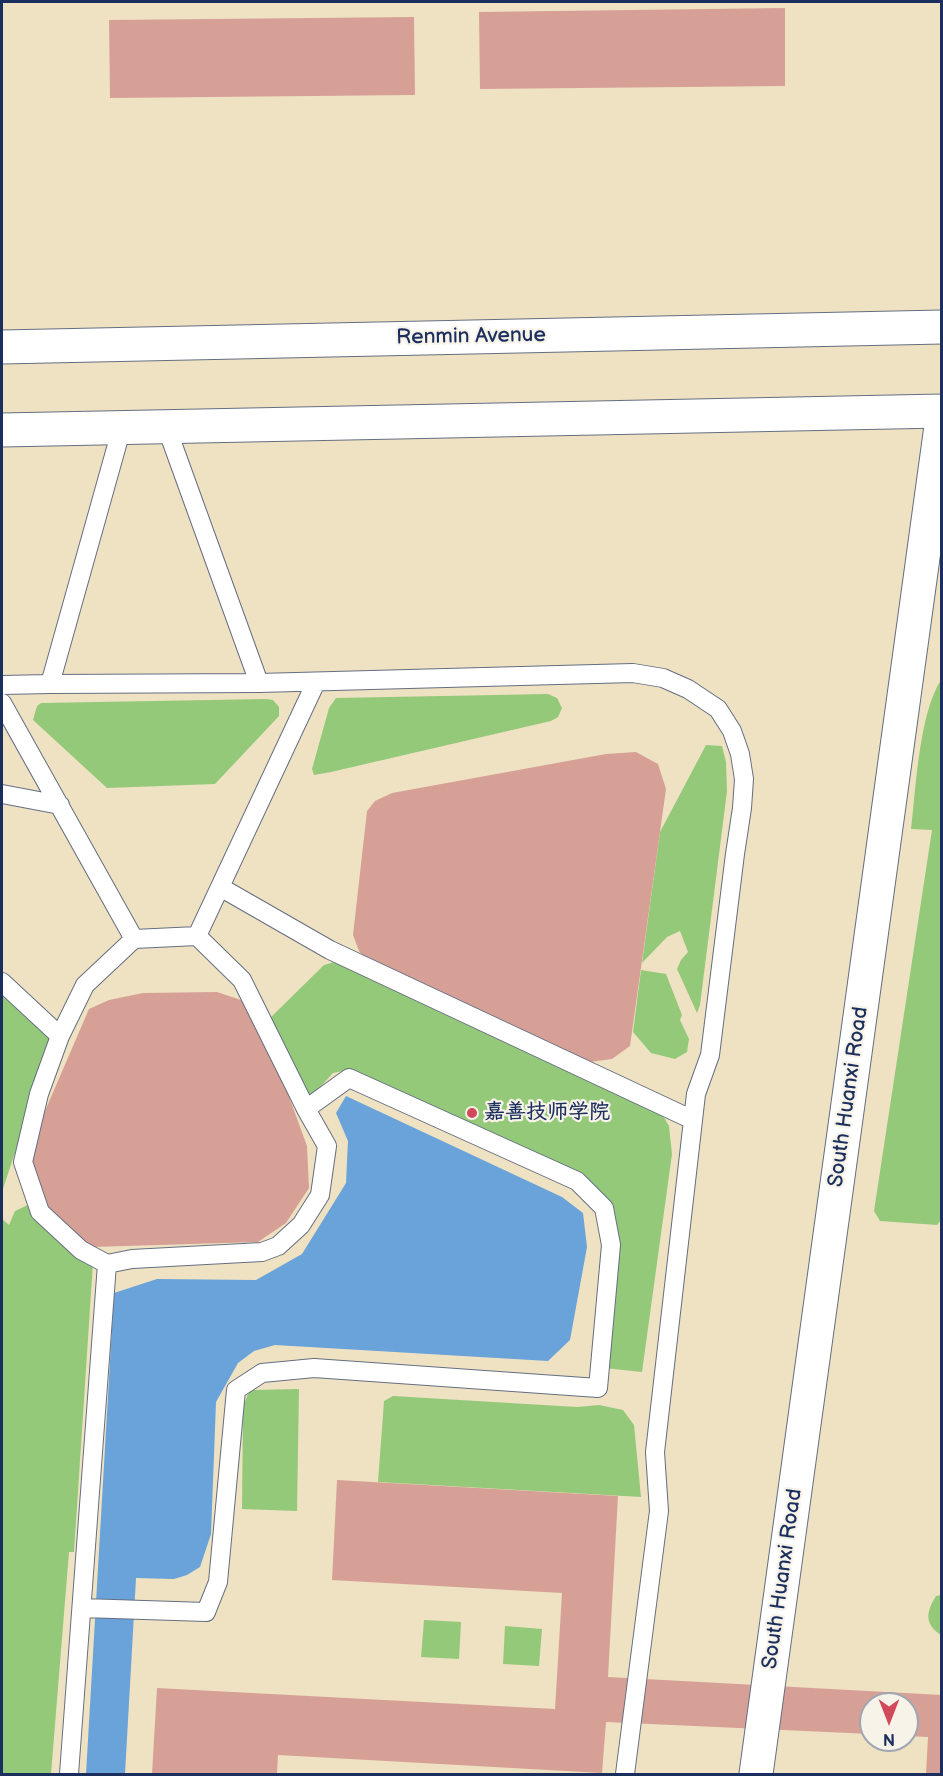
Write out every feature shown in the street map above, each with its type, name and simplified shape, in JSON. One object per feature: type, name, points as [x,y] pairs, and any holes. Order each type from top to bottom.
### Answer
[{"type":"main road","name":"Renmin Avenue","points":[[2,347],[942,327]]},
{"type":"main road","points":[[2,430],[942,411]]},
{"type":"main road","name":"South Huanxi Road","points":[[756,1774],[942,420]]},
{"type":"lane","points":[[166,426],[259,683]]},
{"type":"lane","points":[[51,684],[122,427]]},
{"type":"lane","points":[[2,686],[316,682],[633,673],[663,678],[688,689],[718,709],[732,730],[740,754],[744,779],[742,808],[710,1055],[696,1094],[655,1452],[659,1511],[625,1774]]},
{"type":"lane","points":[[197,936],[316,682]]},
{"type":"lane","points":[[2,703],[134,939]]},
{"type":"lane","points":[[2,794],[60,805]]},
{"type":"lane","points":[[220,888],[330,950],[693,1120]]},
{"type":"lane","points":[[197,936],[242,980],[306,1109],[327,1146],[320,1195],[301,1225],[278,1246],[262,1252],[132,1259],[107,1264],[81,1250],[40,1212],[22,1162],[39,1094],[60,1036],[85,985],[134,939],[197,936]]},
{"type":"lane","points":[[2,982],[60,1036]]},
{"type":"lane","points":[[82,1608],[206,1612],[218,1582],[236,1390],[262,1373],[314,1368],[598,1388],[611,1245],[604,1208],[577,1181],[349,1078],[306,1109]]},
{"type":"lane","points":[[69,1774],[107,1264]]},
{"type":"green space","points":[[941,680],[941,1220],[937,1225],[880,1221],[874,1211],[932,830],[911,829],[917,773],[923,731],[934,694]]},
{"type":"green space","points":[[548,694],[557,698],[562,708],[558,717],[551,721],[331,772],[314,775],[312,769],[329,708],[336,698]]},
{"type":"green space","points":[[273,700],[279,707],[279,716],[215,784],[107,788],[33,720],[37,706],[41,703]]},
{"type":"green space","points":[[706,745],[722,746],[726,762],[727,791],[700,1005],[697,1013],[677,969],[688,952],[680,931],[667,937],[642,963],[660,832]]},
{"type":"green space","points":[[341,960],[660,1111],[669,1126],[672,1154],[642,1372],[604,1368],[609,1202],[348,1070],[333,1073],[310,1098],[267,1021],[324,965]]},
{"type":"green space","points":[[641,970],[666,974],[682,1015],[680,1020],[689,1039],[687,1052],[675,1059],[651,1053],[633,1032]]},
{"type":"green space","points":[[2,990],[52,1039],[2,1192]]},
{"type":"green space","points":[[32,1203],[93,1263],[74,1552],[69,1552],[51,1774],[2,1774],[2,1219],[9,1225],[15,1211]]},
{"type":"green space","points":[[299,1389],[297,1511],[242,1509],[243,1407],[248,1394],[253,1390]]},
{"type":"green space","points":[[393,1396],[577,1407],[599,1405],[623,1410],[634,1425],[641,1497],[378,1482],[384,1401]]},
{"type":"green space","points":[[942,1595],[941,1635],[932,1627],[928,1617],[936,1596]]},
{"type":"green space","points":[[424,1620],[461,1622],[459,1659],[421,1657]]},
{"type":"green space","points":[[505,1626],[542,1629],[539,1666],[503,1664]]},
{"type":"water","points":[[346,1096],[562,1197],[583,1213],[587,1247],[570,1340],[548,1361],[275,1345],[254,1351],[238,1363],[216,1402],[211,1534],[200,1567],[187,1575],[174,1579],[136,1578],[125,1774],[86,1774],[114,1293],[157,1279],[256,1280],[302,1254],[346,1183],[348,1141],[336,1113]]},
{"type":"building","points":[[785,8],[785,86],[480,89],[479,12]]},
{"type":"building","points":[[414,17],[415,95],[110,98],[109,20]]},
{"type":"building","points":[[636,752],[658,764],[666,789],[630,1046],[612,1059],[590,1062],[369,963],[359,951],[353,935],[367,811],[375,801],[392,793],[606,754]]},
{"type":"building","points":[[217,992],[247,1002],[268,1039],[307,1146],[309,1188],[286,1223],[258,1242],[92,1247],[55,1221],[27,1168],[35,1134],[89,1009],[109,1000],[143,993]]},
{"type":"building","points":[[337,1480],[618,1496],[608,1677],[886,1692],[859,1692],[859,1733],[606,1722],[602,1773],[278,1755],[277,1774],[152,1774],[157,1688],[555,1709],[562,1593],[332,1580]]},
{"type":"building","points":[[919,1694],[942,1695],[942,1774],[926,1774],[928,1737],[919,1737]]},
{"type":"place","name":"嘉善技师学院","points":[[472,1113]]}]
